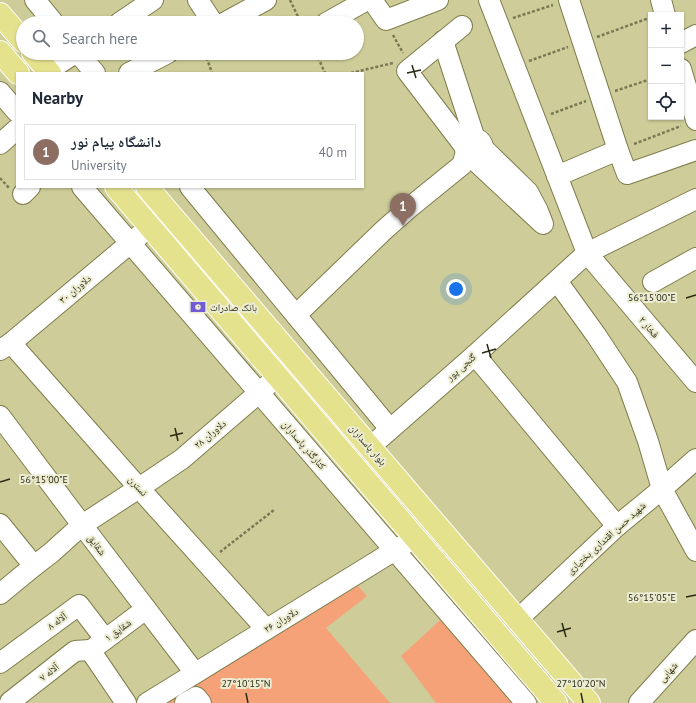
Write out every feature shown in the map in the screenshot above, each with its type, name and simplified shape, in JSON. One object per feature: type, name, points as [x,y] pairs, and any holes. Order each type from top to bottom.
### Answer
[{"type":"main road","points":[[0,14],[16,33]]},
{"type":"main road","points":[[0,52],[17,72]]},
{"type":"main road","points":[[39,60],[49,72]]},
{"type":"main road","points":[[117,188],[556,703]]},
{"type":"main road","name":"بلوار پاسداران","points":[[149,188],[589,703]]},
{"type":"street","points":[[34,0],[48,16]]},
{"type":"street","points":[[129,16],[153,0]]},
{"type":"street","points":[[198,0],[208,16]]},
{"type":"street","points":[[237,16],[266,0]]},
{"type":"street","points":[[338,16],[367,0]]},
{"type":"street","points":[[372,0],[386,20],[438,0]]},
{"type":"street","name":"فخار ۲","points":[[489,0],[587,253],[696,382]]},
{"type":"street","points":[[661,0],[664,12]]},
{"type":"street","points":[[561,2],[627,174],[696,150]]},
{"type":"street","points":[[462,26],[407,71],[472,149]]},
{"type":"street","points":[[684,41],[696,35]]},
{"type":"street","points":[[296,315],[384,230],[462,165],[472,149],[443,42]]},
{"type":"street","points":[[49,72],[65,60]]},
{"type":"street","points":[[84,60],[94,72]]},
{"type":"street","points":[[130,72],[154,60]]},
{"type":"street","points":[[684,79],[696,120]]},
{"type":"street","points":[[0,92],[16,111]]},
{"type":"street","points":[[0,144],[16,130]]},
{"type":"street","points":[[557,176],[618,150]]},
{"type":"street","name":"کنارگذر پاسداران","points":[[83,188],[526,703]]},
{"type":"street","points":[[191,188],[390,429]]},
{"type":"street","name":"گنجی پور","points":[[370,447],[475,355],[587,253],[696,199]]},
{"type":"street","name":"دلاوران ۳۰","points":[[5,346],[150,227]]},
{"type":"street","points":[[653,282],[696,258]]},
{"type":"street","points":[[557,281],[627,382],[648,441],[662,488],[696,552]]},
{"type":"street","name":"نسترن","points":[[5,346],[139,488],[266,629]]},
{"type":"street","points":[[475,355],[617,526]]},
{"type":"street","name":"دلاوران ۲۸","points":[[0,594],[51,553],[82,525],[182,459],[278,377]]},
{"type":"street","name":"شقایق","points":[[0,416],[195,673]]},
{"type":"street","name":"شهید حسن اقتداری بختیاری","points":[[517,620],[617,526],[696,459]]},
{"type":"street","points":[[0,524],[34,566]]},
{"type":"street","name":"دلاوران ۲۶","points":[[147,703],[395,551],[415,537]]},
{"type":"street","name":"آلاله ۸","points":[[0,663],[79,605],[97,645]]},
{"type":"street","name":"شقایق ۱","points":[[97,645],[146,609]]},
{"type":"street","name":"شهابی","points":[[645,701],[696,640]]},
{"type":"street","points":[[97,645],[126,703]]},
{"type":"street","name":"آلاله ۷","points":[[7,699],[75,651],[97,645]]},
{"type":"street","points":[[185,703],[196,697],[201,703]]},
{"type":"path","points":[[290,0],[298,16]]},
{"type":"path","points":[[498,23],[561,2]]},
{"type":"path","points":[[386,20],[403,53]]},
{"type":"path","points":[[207,60],[212,72]]},
{"type":"path","points":[[319,60],[325,72]]},
{"type":"path","points":[[355,72],[399,62]]},
{"type":"path","points":[[618,150],[696,120]]},
{"type":"path","points":[[0,178],[16,187]]},
{"type":"path","points":[[207,563],[274,510]]},
{"type":"shaded area","points":[[358,586],[367,596],[326,628],[390,703],[164,703]]},
{"type":"shaded area","points":[[449,612],[516,703],[436,703],[401,656]]},
{"type":"place","name":"دانشگاه پیام نور","points":[[403,226]]},
{"type":"place","name":"بانک صادرات","points":[[198,307]]}]
